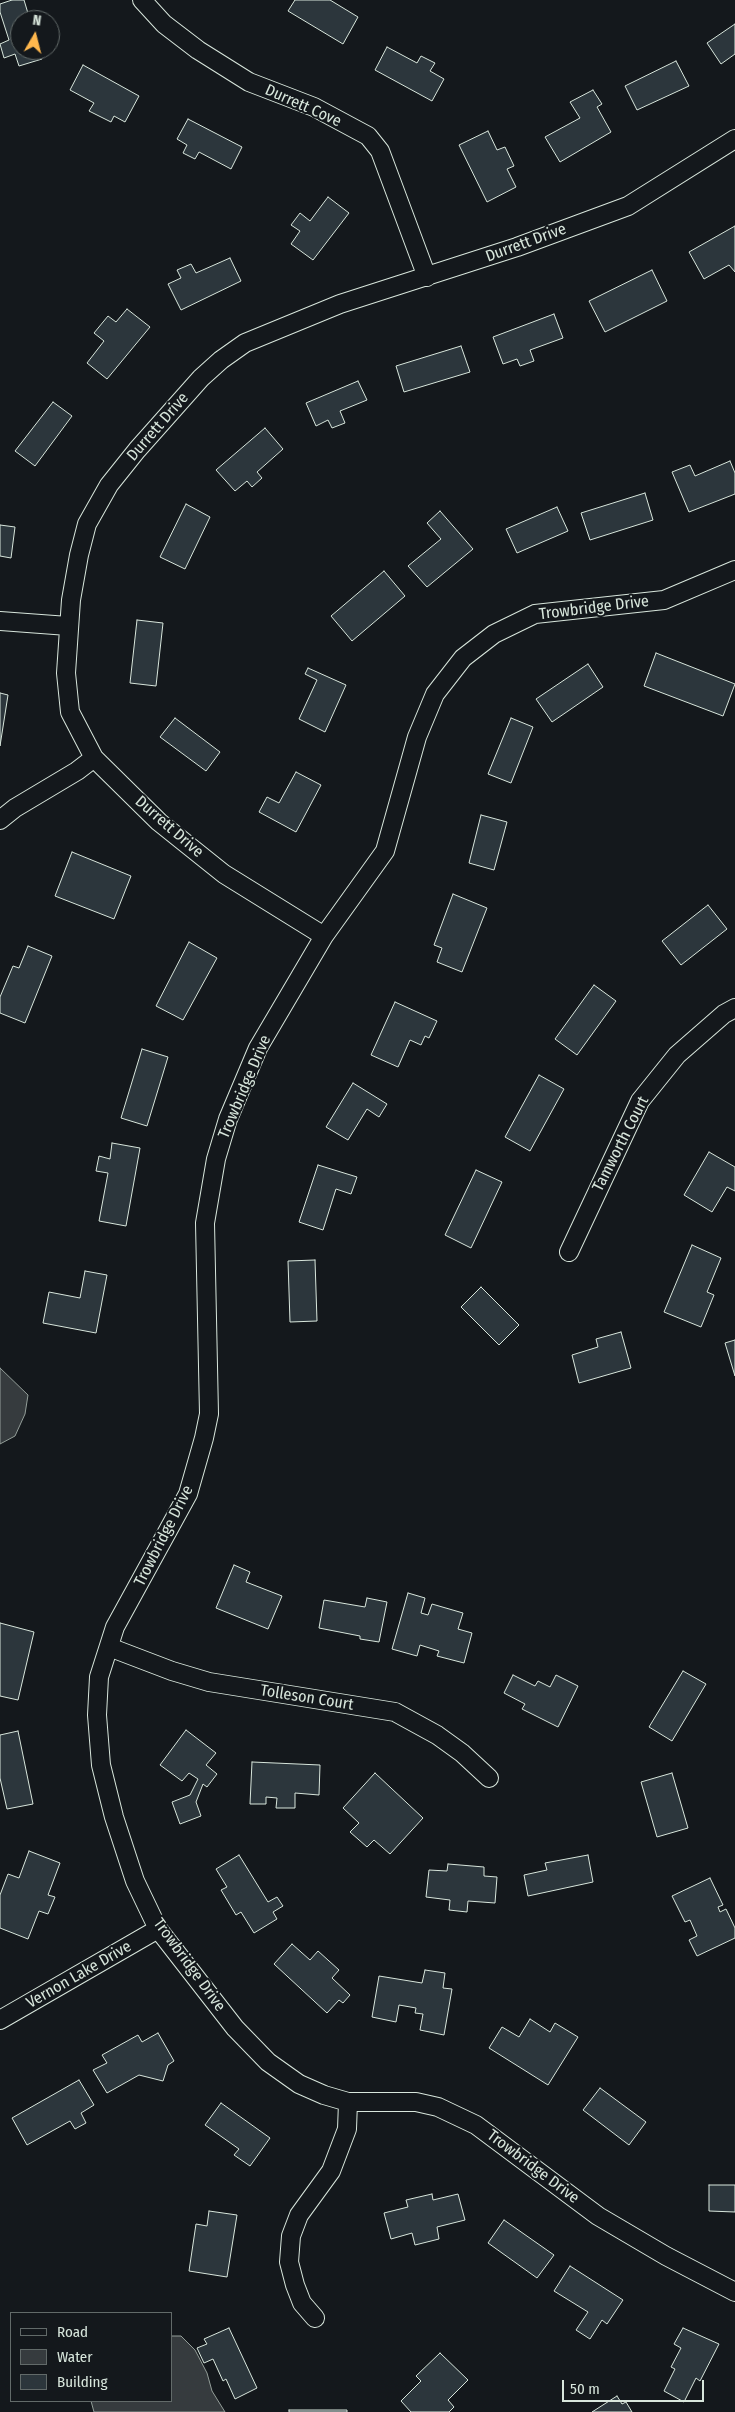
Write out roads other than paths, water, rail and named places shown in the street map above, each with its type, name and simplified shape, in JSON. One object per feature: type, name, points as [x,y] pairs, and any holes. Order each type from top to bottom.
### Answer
[{"type":"street","name":"Durrett Cove","points":[[142,0],[164,24],[198,50],[249,82],[314,107],[368,136],[380,151],[427,277]]},
{"type":"street","name":"Durrett Drive","points":[[324,936],[224,874],[159,822],[94,758],[70,712],[66,673],[68,626],[79,555],[87,524],[109,485],[201,378],[221,360],[245,343],[340,304],[517,247],[628,206],[735,139]]},
{"type":"street","name":"Trowbridge Drive","points":[[735,570],[664,600],[535,614],[494,634],[463,658],[435,694],[417,737],[385,851],[324,936],[258,1048],[228,1119],[216,1159],[205,1223],[208,1414],[204,1438],[188,1494],[115,1627],[99,1677],[97,1715],[101,1765],[114,1817],[135,1881],[158,1930],[235,2028],[268,2062],[299,2084],[324,2095],[348,2102],[416,2102],[438,2107],[476,2125],[598,2216],[666,2256],[735,2292]]},
{"type":"street","points":[[0,620],[68,626]]},
{"type":"street","points":[[0,820],[15,808],[77,771],[94,758]]},
{"type":"street","name":"Tamworth Court","points":[[569,1252],[640,1101],[678,1055],[724,1014],[735,1008]]},
{"type":"street","name":"Tolleson Court","points":[[109,1647],[172,1671],[209,1682],[395,1712],[437,1734],[462,1753],[489,1778]]},
{"type":"street","name":"Vernon Lake Drive","points":[[0,2020],[158,1930]]},
{"type":"street","points":[[315,2318],[302,2303],[295,2285],[289,2262],[291,2236],[299,2215],[331,2171],[347,2129],[348,2102]]},
{"type":"water","points":[[0,1368],[28,1395],[25,1414],[15,1436],[0,1444]]},
{"type":"water","points":[[172,2336],[181,2336],[195,2350],[207,2373],[212,2391],[225,2412],[94,2412],[91,2402],[172,2402]]}]
